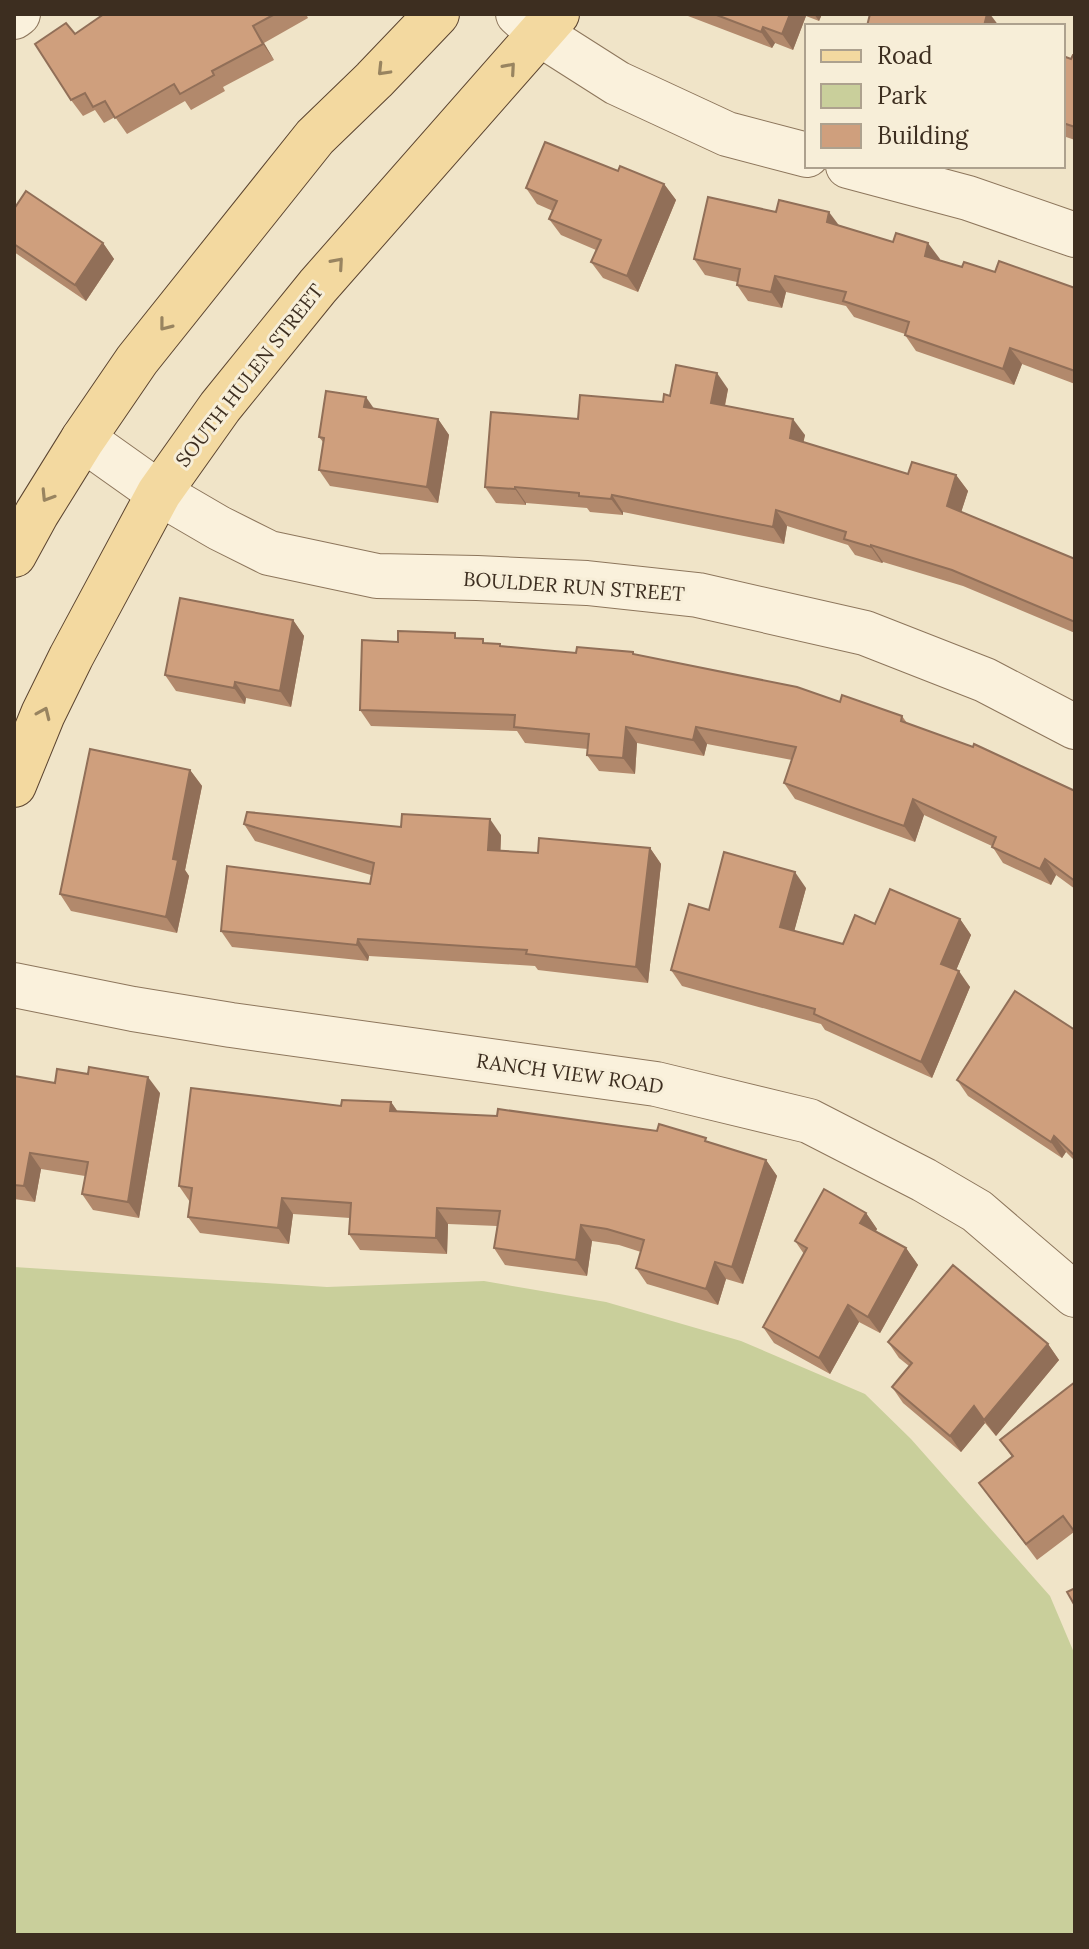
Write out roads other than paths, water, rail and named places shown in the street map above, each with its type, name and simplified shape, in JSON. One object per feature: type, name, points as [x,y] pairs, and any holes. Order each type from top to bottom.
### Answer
[{"type":"main road","points":[[14,555],[83,439],[137,360],[315,137],[437,14]]},
{"type":"main road","name":"SOUTH HULEN STREET","points":[[14,785],[71,657],[159,493],[220,407],[538,21]]},
{"type":"street","points":[[538,21],[617,83],[727,134],[805,154]]},
{"type":"street","points":[[856,168],[968,198],[1075,235]]},
{"type":"street","name":"BOULDER RUN STREET","points":[[83,439],[159,493],[269,553],[377,576],[587,583],[698,595],[865,633],[985,680],[1075,727]]},
{"type":"street","name":"RANCH VIEW ROAD","points":[[14,985],[231,1025],[656,1084],[809,1121],[977,1211],[1075,1295]]}]
